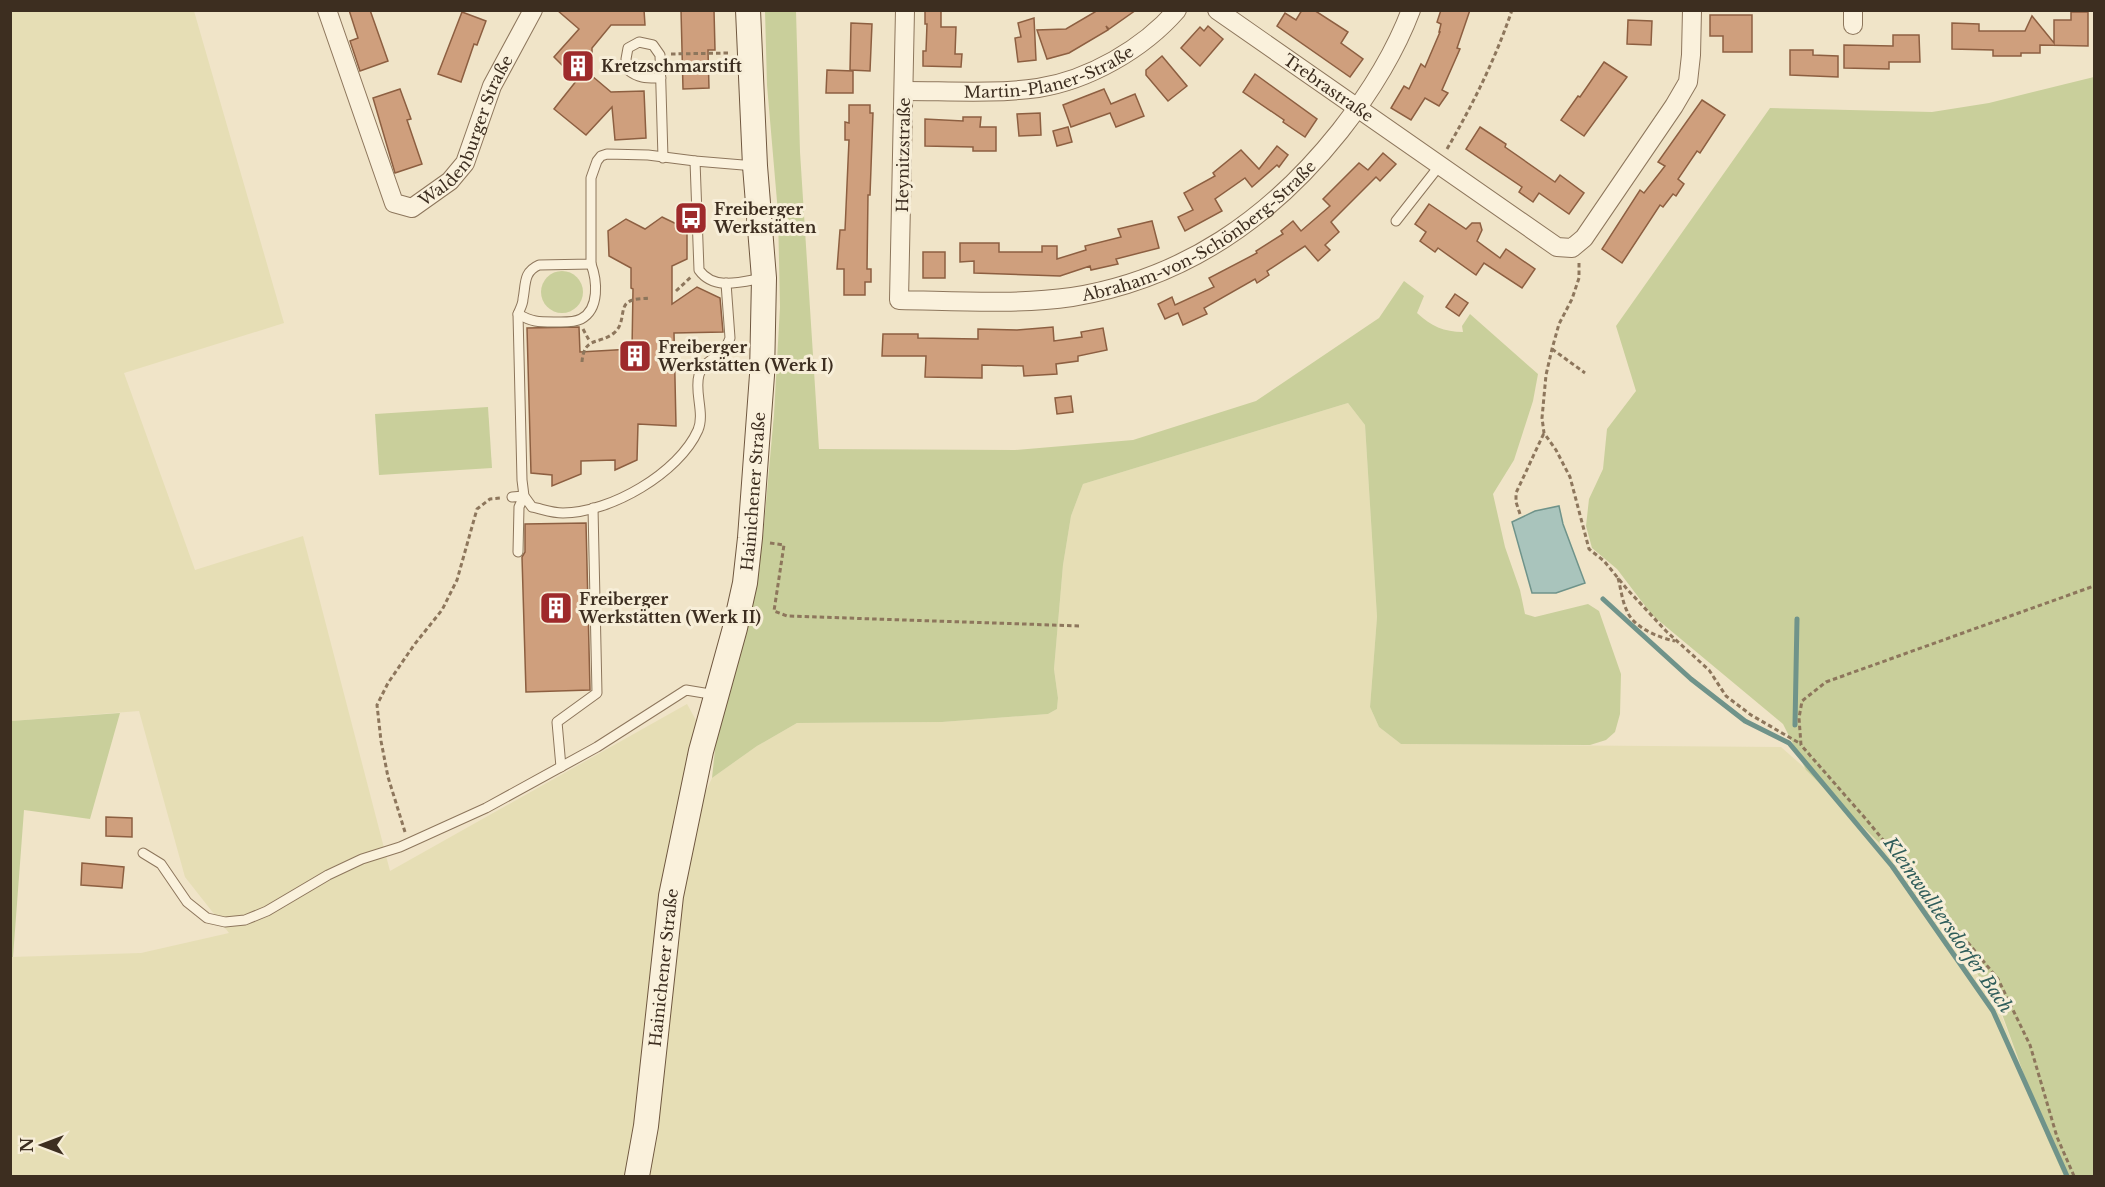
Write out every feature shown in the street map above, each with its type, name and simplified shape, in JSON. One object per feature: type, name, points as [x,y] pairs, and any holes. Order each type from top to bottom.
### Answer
[{"type":"main road","name":"Hainichener Straße","points":[[637,1176],[646,1126],[671,896],[700,751],[745,583],[750,538],[762,375],[764,278],[754,166],[748,10]]},
{"type":"street","name":"Waldenburger Straße","points":[[327,10],[394,203],[412,208],[450,181],[465,163],[492,86],[533,10]]},
{"type":"street","name":"Heynitzstraße","points":[[899,300],[905,10]]},
{"type":"street","name":"Martin-Planer-Straße","points":[[905,91],[1012,90],[1040,87],[1070,79],[1096,69],[1135,47],[1177,10]]},
{"type":"street","name":"Trebrastraße","points":[[1217,10],[1557,247],[1572,248]]},
{"type":"street","name":"Abraham-von-Schönberg-Straße","points":[[899,300],[1013,302],[1044,300],[1104,290],[1170,269],[1222,240],[1251,221],[1283,195],[1358,108],[1386,66],[1411,10]]},
{"type":"street","points":[[1572,248],[1584,238],[1688,82],[1692,10]]},
{"type":"lane","points":[[661,78],[636,76],[628,70],[626,59],[628,48],[639,42],[653,45],[660,55],[661,78],[663,158]]},
{"type":"lane","points":[[518,314],[532,321],[574,321],[588,314],[595,300],[595,275],[591,264],[591,178],[597,161],[607,154],[648,155],[754,166]]},
{"type":"lane","points":[[695,161],[699,270],[711,281],[726,283],[764,278]]},
{"type":"lane","points":[[1396,221],[1440,164]]},
{"type":"lane","points":[[518,552],[519,507],[524,496],[518,314],[527,275],[534,267],[540,265],[591,264]]},
{"type":"lane","points":[[524,496],[532,507],[547,511],[562,513],[593,508],[628,496],[679,458],[690,445],[699,427],[698,377],[702,367],[722,352],[730,338],[726,283]]},
{"type":"lane","points":[[512,497],[524,496]]},
{"type":"lane","points":[[561,766],[557,723],[597,693],[593,508]]},
{"type":"lane","points":[[142,853],[161,864],[187,902],[207,918],[225,922],[245,920],[267,911],[362,859],[408,844],[486,808],[597,747],[686,690],[716,695]]},
{"type":"path","points":[[1440,164],[1471,109],[1493,62],[1512,10]]},
{"type":"path","points":[[660,55],[735,53]]},
{"type":"path","points":[[1572,248],[1580,262],[1579,278],[1559,324],[1552,349],[1542,418],[1544,433],[1570,477],[1589,549],[1604,561],[1677,641],[1709,670],[1726,696],[1751,715],[1801,744],[1873,827],[1998,979],[2030,1045],[2057,1137],[2074,1176]]},
{"type":"path","points":[[676,291],[699,270]]},
{"type":"path","points":[[582,362],[585,347],[614,334],[621,325],[624,307],[628,303],[633,300],[650,298]]},
{"type":"path","points":[[1552,349],[1585,373]]},
{"type":"path","points":[[1520,514],[1516,493],[1544,433]]},
{"type":"path","points":[[408,844],[388,777],[377,705],[388,683],[414,645],[442,610],[458,580],[477,508],[490,500],[512,497]]},
{"type":"path","points":[[750,538],[784,545],[774,611],[787,616],[1082,626]]},
{"type":"path","points":[[1617,577],[1627,614],[1640,626],[1665,639],[1677,641]]},
{"type":"path","points":[[1801,744],[1800,718],[1803,701],[1826,682],[2094,586]]},
{"type":"shaded area","points":[[11,11],[194,11],[284,323],[124,373],[195,570],[303,536],[390,871],[687,704],[697,722],[635,1176],[11,1176],[11,957],[141,953],[229,933],[185,877],[139,711],[11,721]]},
{"type":"shaded area","points":[[1348,403],[1365,425],[1377,617],[1370,707],[1379,727],[1401,744],[1781,747],[1806,769],[1895,860],[1996,1001],[2046,1133],[2065,1176],[649,1176],[670,982],[693,819],[712,778],[757,746],[797,723],[942,722],[1048,714],[1057,709],[1058,698],[1054,669],[1063,565],[1071,516],[1083,484]]},
{"type":"green space","points":[[765,11],[796,11],[800,152],[819,449],[1015,450],[1133,440],[1256,401],[1379,318],[1404,281],[1424,296],[1417,313],[1427,321],[1450,331],[1463,332],[1462,326],[1470,314],[1538,374],[1533,401],[1514,460],[1493,494],[1505,547],[1520,590],[1525,614],[1535,617],[1588,604],[1599,611],[1621,674],[1620,714],[1615,732],[1606,740],[1590,745],[1401,744],[1379,727],[1370,707],[1377,617],[1365,425],[1348,403],[1083,484],[1071,516],[1063,565],[1054,669],[1058,698],[1057,709],[1048,714],[942,722],[797,723],[757,746],[712,778],[718,721],[752,602],[763,536],[774,414],[780,307],[778,213],[767,85]]},
{"type":"green space","points":[[2094,77],[2094,1176],[2064,1176],[2047,1138],[1998,1003],[1896,860],[1806,770],[1783,724],[1652,615],[1617,569],[1592,548],[1586,526],[1589,499],[1603,469],[1607,429],[1636,391],[1616,326],[1770,108],[1932,112],[1989,103]]},
{"type":"green space","points":[[562,271],[577,277],[583,292],[577,307],[562,313],[547,307],[541,292],[547,277]]},
{"type":"green space","points":[[488,407],[492,468],[379,475],[375,414]]},
{"type":"green space","points":[[120,713],[90,819],[24,810],[13,957],[11,957],[11,721]]},
{"type":"water","points":[[1559,506],[1563,524],[1585,583],[1556,593],[1532,593],[1512,522],[1535,511]]},
{"type":"building","points":[[349,10],[370,10],[388,61],[360,71],[350,41],[358,38]]},
{"type":"building","name":"Kretzschmarstift","points":[[557,10],[644,10],[645,25],[611,25],[592,48],[592,76],[611,92],[644,91],[646,138],[615,140],[612,107],[586,135],[554,109],[577,80],[554,57],[579,29]]},
{"type":"building","points":[[681,10],[714,10],[715,50],[708,50],[709,88],[683,89]]},
{"type":"building","points":[[925,10],[941,10],[941,27],[956,27],[955,54],[962,54],[961,67],[923,66],[927,24],[925,24]]},
{"type":"building","points":[[1094,10],[1136,10],[1109,29],[1106,26],[1108,30],[1069,53],[1047,59],[1037,30],[1066,29],[1095,12]]},
{"type":"building","points":[[1302,10],[1314,10],[1348,32],[1341,43],[1363,59],[1350,77],[1277,26],[1285,13],[1296,20]]},
{"type":"building","points":[[1441,10],[1470,10],[1457,48],[1460,49],[1442,90],[1448,93],[1439,106],[1425,98],[1411,120],[1391,108],[1404,86],[1409,89],[1421,64],[1425,67],[1440,32],[1441,24],[1437,22]]},
{"type":"building","points":[[462,12],[486,21],[477,45],[474,44],[461,82],[438,74]]},
{"type":"building","points":[[2071,12],[2088,12],[2088,46],[2040,45],[2040,53],[2021,53],[2021,56],[1993,56],[1993,50],[1952,49],[1952,23],[1979,24],[1979,31],[2025,31],[2032,16],[2054,43],[2054,20],[2071,20]]},
{"type":"building","points":[[1710,15],[1752,15],[1752,52],[1723,52],[1723,36],[1710,36]]},
{"type":"building","points":[[1034,18],[1036,60],[1018,62],[1015,38],[1021,37],[1018,23]]},
{"type":"building","points":[[1628,20],[1652,21],[1651,45],[1627,44]]},
{"type":"building","points":[[851,23],[872,24],[870,71],[850,70]]},
{"type":"building","points":[[1208,26],[1223,39],[1200,66],[1181,48],[1200,27],[1204,31]]},
{"type":"building","points":[[1893,35],[1919,35],[1920,62],[1889,62],[1889,69],[1844,68],[1844,45],[1893,46]]},
{"type":"building","points":[[1790,50],[1813,50],[1813,55],[1838,56],[1838,77],[1790,75]]},
{"type":"building","points":[[1162,56],[1187,86],[1168,101],[1146,75],[1146,70]]},
{"type":"building","points":[[1604,62],[1627,77],[1584,136],[1561,120]]},
{"type":"building","points":[[827,70],[853,71],[853,93],[826,93]]},
{"type":"building","points":[[1255,74],[1317,119],[1305,137],[1243,92]]},
{"type":"building","points":[[400,89],[411,119],[407,120],[422,164],[395,173],[373,98]]},
{"type":"building","points":[[1104,89],[1111,104],[1135,94],[1144,116],[1116,127],[1110,113],[1071,127],[1063,105]]},
{"type":"building","points":[[1702,100],[1725,115],[1700,153],[1697,151],[1678,179],[1684,184],[1676,196],[1673,194],[1663,207],[1660,205],[1622,263],[1602,249],[1640,190],[1644,193],[1665,166],[1658,162]]},
{"type":"building","points":[[849,105],[870,105],[870,113],[873,113],[870,195],[868,195],[867,269],[871,269],[871,282],[865,282],[865,295],[844,295],[844,269],[837,269],[840,230],[845,230],[849,140],[845,140],[845,122],[849,123]]},
{"type":"building","points":[[1040,113],[1041,135],[1019,136],[1017,114]]},
{"type":"building","points":[[963,117],[981,117],[980,127],[996,127],[996,151],[973,151],[973,147],[925,146],[925,119],[963,121]]},
{"type":"building","points":[[1068,127],[1072,142],[1057,146],[1053,131]]},
{"type":"building","points":[[1480,127],[1555,182],[1560,175],[1584,193],[1569,214],[1539,193],[1533,202],[1519,192],[1522,187],[1466,149]]},
{"type":"building","points":[[1277,146],[1288,155],[1279,167],[1277,165],[1252,187],[1245,178],[1215,199],[1222,211],[1185,231],[1178,217],[1193,210],[1184,193],[1215,176],[1213,173],[1241,150],[1259,169]]},
{"type":"building","points":[[1383,153],[1396,164],[1380,181],[1376,177],[1331,222],[1339,232],[1325,245],[1330,250],[1318,261],[1305,246],[1267,271],[1269,275],[1257,283],[1255,279],[1204,308],[1207,314],[1183,325],[1178,313],[1165,319],[1158,304],[1172,297],[1175,305],[1214,287],[1209,278],[1257,253],[1256,251],[1283,234],[1281,231],[1293,221],[1301,231],[1330,206],[1323,199],[1359,163],[1368,170]]},
{"type":"building","points":[[1429,204],[1466,229],[1472,223],[1480,223],[1482,230],[1477,241],[1500,258],[1506,249],[1535,269],[1522,288],[1484,263],[1476,275],[1438,248],[1435,252],[1420,241],[1426,232],[1415,224]]},
{"type":"building","name":"Freiberger Werkstätten (Werk I)","points":[[662,217],[687,229],[687,259],[672,266],[672,304],[697,287],[720,298],[723,332],[674,333],[676,426],[638,424],[637,460],[615,470],[615,460],[581,461],[581,474],[552,486],[552,475],[531,473],[527,328],[579,327],[580,352],[632,349],[631,268],[609,256],[608,231],[626,219],[645,229]]},
{"type":"building","points":[[1152,221],[1159,248],[1116,259],[1118,264],[1091,270],[1090,266],[1060,276],[974,273],[974,261],[960,262],[960,243],[999,243],[999,252],[1042,252],[1042,246],[1057,246],[1057,259],[1086,250],[1085,246],[1121,237],[1118,229]]},
{"type":"building","points":[[923,252],[945,252],[945,278],[923,278]]},
{"type":"building","points":[[1455,294],[1468,303],[1459,316],[1446,307]]},
{"type":"building","points":[[1053,327],[1054,341],[1082,337],[1081,332],[1103,328],[1107,350],[1078,356],[1078,361],[1056,364],[1057,374],[1024,376],[1023,366],[982,365],[982,378],[925,377],[926,356],[882,356],[883,334],[918,334],[918,338],[978,339],[978,329],[1017,330]]},
{"type":"building","points":[[1071,396],[1073,412],[1057,414],[1055,398]]},
{"type":"building","name":"Freiberger Werkstätten (Werk II)","points":[[586,523],[590,690],[526,692],[522,557],[525,552],[525,524]]},
{"type":"building","points":[[106,817],[132,818],[132,837],[106,836]]},
{"type":"building","points":[[82,863],[124,867],[122,888],[81,885]]},
{"type":"waterway","name":"Kleinwalltersdorfer Bach","points":[[1603,599],[1691,679],[1745,721],[1789,743],[1892,866],[1993,1011],[2067,1176]]},
{"type":"waterway","points":[[1795,725],[1797,619]]},
{"type":"place","name":"Kretzschmarstift","points":[[578,66]]},
{"type":"place","name":"Freiberger Werkstätten","points":[[691,218]]},
{"type":"place","name":"Freiberger Werkstätten (Werk I)","points":[[635,356]]},
{"type":"place","name":"Freiberger Werkstätten (Werk II)","points":[[556,608]]}]
